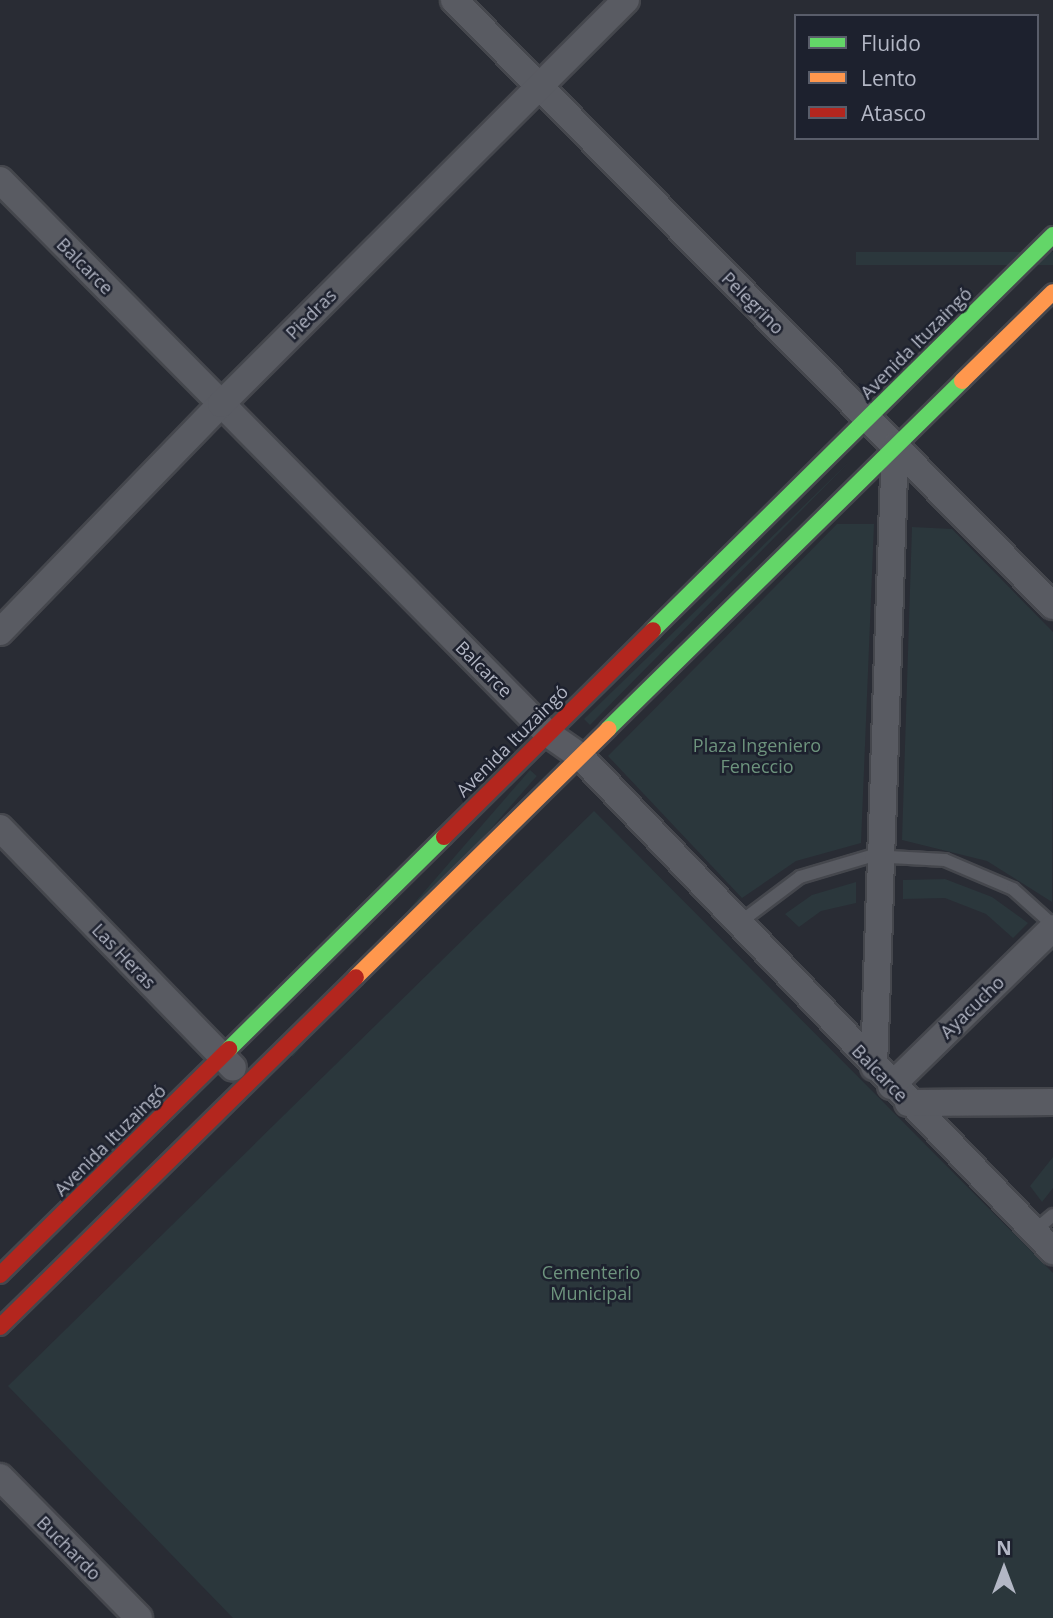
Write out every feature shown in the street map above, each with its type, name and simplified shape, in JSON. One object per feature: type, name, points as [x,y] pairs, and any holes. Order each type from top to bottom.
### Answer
[{"type":"main road","name":"Avenida Ituzaingó","points":[[0,1275],[1053,235]]},
{"type":"main road","points":[[0,1327],[1053,292]]},
{"type":"street","name":"Pelegrino","points":[[454,0],[1053,606]]},
{"type":"street","name":"Piedras","points":[[0,632],[221,404],[626,0]]},
{"type":"street","name":"Balcarce","points":[[0,180],[547,733],[580,756],[891,1085],[1043,1223],[1053,1251]]},
{"type":"street","points":[[895,445],[881,856],[891,1085],[1053,1102]]},
{"type":"street","name":"Las Heras","points":[[0,828],[247,1084]]},
{"type":"street","name":"Ayacucho","points":[[891,1085],[1053,926]]},
{"type":"street","name":"Buchardo","points":[[0,1477],[139,1618]]},
{"type":"lane","points":[[738,923],[800,877],[881,856],[945,860],[1013,889],[1053,926]]},
{"type":"green space","points":[[856,252],[1053,252],[1053,265],[856,265]]},
{"type":"green space","points":[[851,460],[590,725],[584,719]]},
{"type":"green space","name":"Plaza Ingeniero Feneccio","points":[[837,524],[874,524],[861,843],[796,861],[742,898],[608,756]]},
{"type":"green space","points":[[912,527],[952,529],[1053,632],[1052,902],[987,861],[902,840]]},
{"type":"green space","points":[[530,770],[537,776],[293,1057],[286,1051]]},
{"type":"green space","name":"Cementerio Municipal","points":[[594,811],[1053,1273],[1053,1618],[233,1618],[8,1386]]},
{"type":"green space","points":[[945,879],[992,897],[1028,923],[1013,938],[986,914],[945,898],[903,899],[903,880]]},
{"type":"green space","points":[[856,882],[856,903],[821,911],[799,927],[785,914],[812,895]]},
{"type":"green space","points":[[1053,1157],[1053,1188],[1042,1202],[1030,1186]]},
{"type":"traffic: fast","points":[[653,630],[1053,235]]},
{"type":"traffic: fast","points":[[608,729],[962,381]]},
{"type":"traffic: fast","points":[[229,1049],[444,837]]},
{"type":"traffic: slow","points":[[962,381],[1053,292]]},
{"type":"traffic: slow","points":[[356,977],[608,729]]},
{"type":"traffic: jam","points":[[444,837],[653,630]]},
{"type":"traffic: jam","points":[[0,1327],[356,977]]},
{"type":"traffic: jam","points":[[0,1275],[229,1049]]}]
